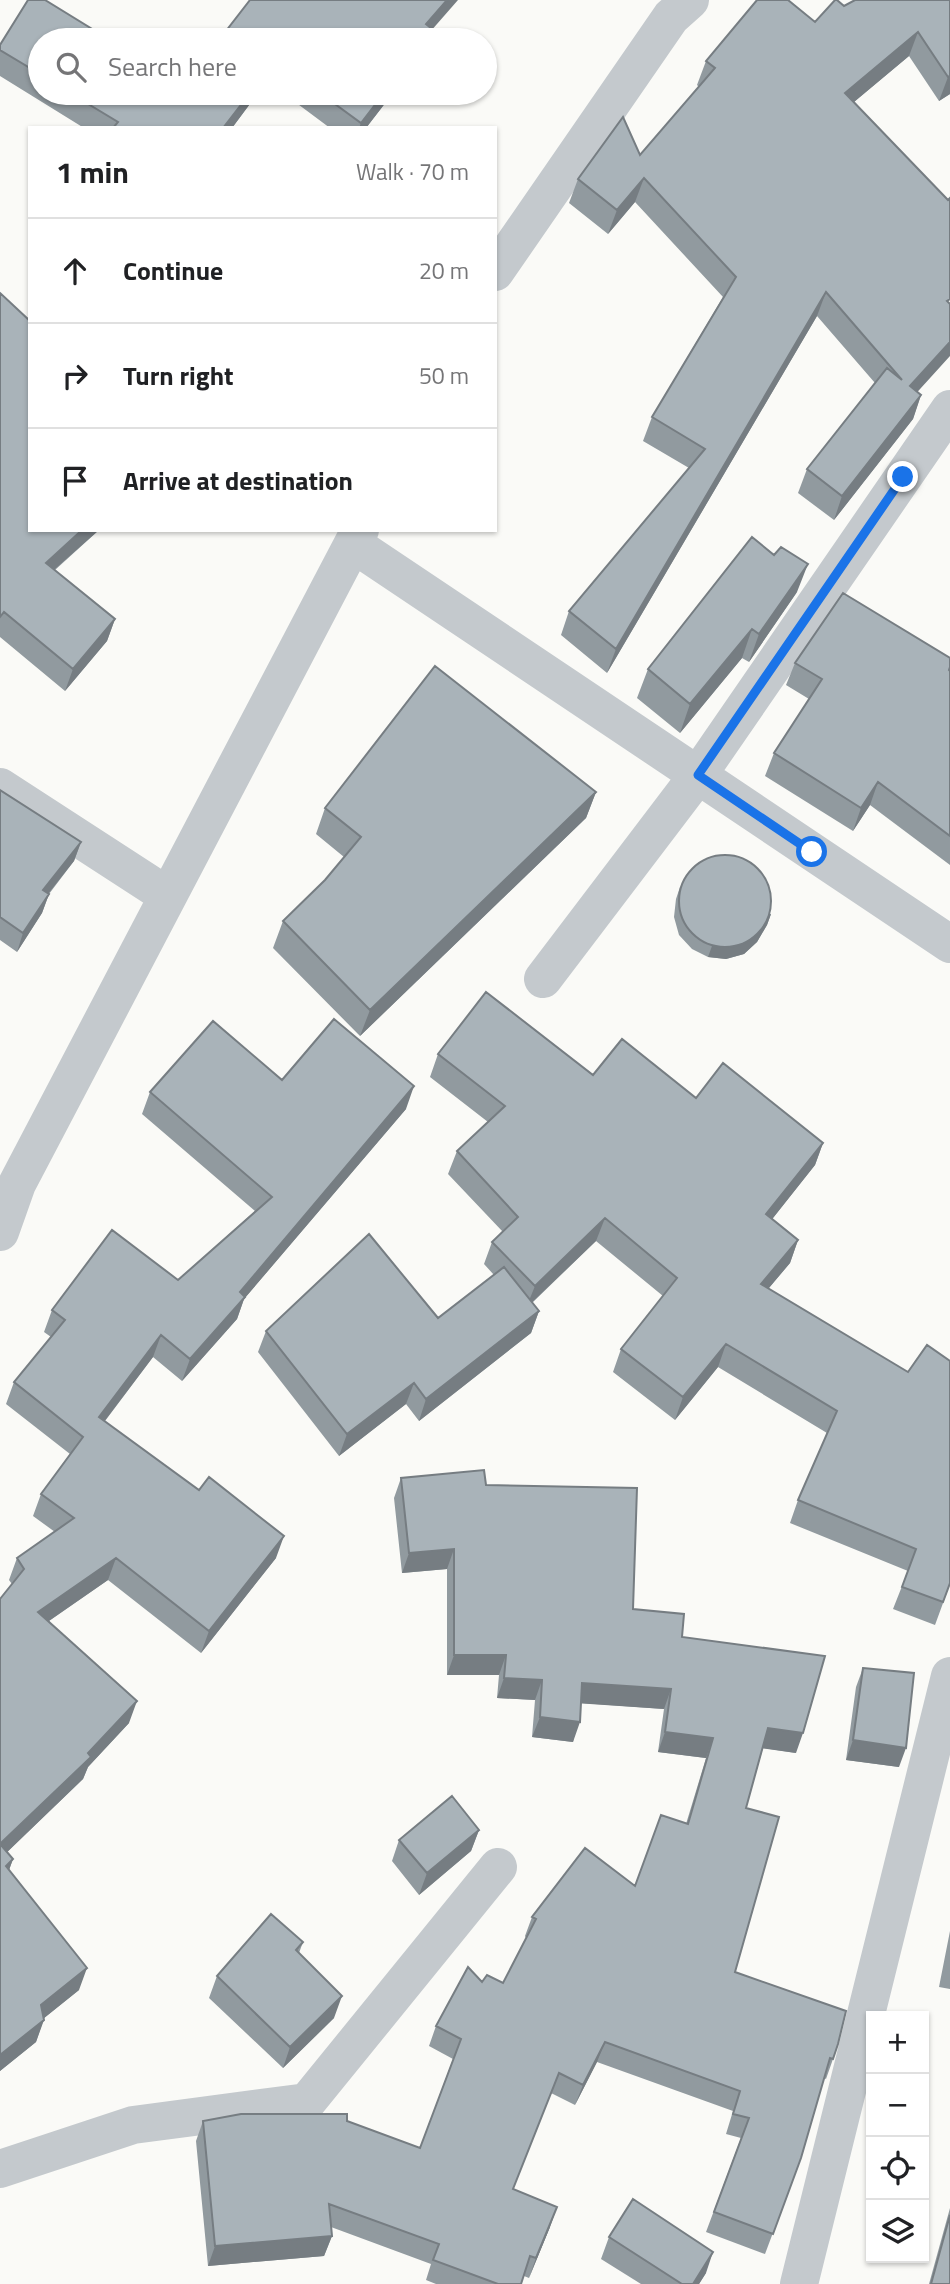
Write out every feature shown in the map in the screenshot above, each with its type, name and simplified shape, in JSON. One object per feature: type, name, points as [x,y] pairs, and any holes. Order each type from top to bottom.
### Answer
[{"type":"street","points":[[497,269],[671,17],[690,0]]},
{"type":"street","points":[[543,979],[698,775],[950,409]]},
{"type":"street","points":[[0,1232],[17,1184],[356,537],[698,775],[950,944]]},
{"type":"street","points":[[0,787],[168,896]]},
{"type":"street","points":[[799,2284],[950,1676]]},
{"type":"street","points":[[0,2169],[132,2125],[307,2102],[498,1867]]},
{"type":"building","points":[[28,0],[45,0],[90,28],[28,28],[28,67],[0,50],[0,45]]},
{"type":"building","points":[[250,0],[447,0],[426,24],[431,28],[228,28]]},
{"type":"building","points":[[757,0],[788,0],[815,22],[835,0],[844,6],[855,0],[950,0],[950,76],[948,77],[918,32],[845,93],[948,200],[950,198],[950,299],[947,301],[950,304],[950,342],[910,386],[921,395],[842,496],[807,469],[887,368],[902,380],[826,292],[616,649],[569,611],[705,449],[652,417],[736,277],[644,178],[617,210],[578,179],[623,117],[640,155],[715,68],[706,61]]},
{"type":"building","points":[[90,105],[241,105],[225,126],[115,126],[118,122]]},
{"type":"building","points":[[336,105],[375,105],[361,123]]},
{"type":"building","points":[[0,293],[28,319],[28,532],[80,532],[46,563],[115,619],[73,669],[4,612],[0,617]]},
{"type":"building","points":[[752,537],[774,555],[781,547],[808,564],[759,634],[752,629],[690,704],[648,669]]},
{"type":"building","points":[[843,593],[950,658],[950,836],[878,782],[861,808],[774,753],[822,679],[795,663]]},
{"type":"building","points":[[435,666],[596,792],[370,1010],[283,921],[325,880],[361,837],[325,808]]},
{"type":"building","points":[[0,790],[81,842],[43,890],[49,894],[23,933],[0,917]]},
{"type":"building","points":[[716,855],[734,855],[751,862],[764,875],[771,892],[771,910],[764,927],[751,940],[734,947],[716,947],[699,940],[686,927],[679,910],[679,892],[686,875],[699,862]]},
{"type":"building","points":[[486,992],[593,1075],[622,1039],[696,1098],[723,1063],[823,1143],[766,1214],[798,1240],[761,1284],[908,1372],[927,1345],[950,1361],[950,1583],[943,1602],[902,1587],[916,1549],[798,1500],[837,1411],[726,1344],[683,1397],[621,1349],[677,1278],[605,1218],[535,1286],[492,1242],[518,1217],[457,1151],[505,1106],[438,1054]]},
{"type":"building","points":[[334,1019],[414,1086],[240,1292],[245,1297],[190,1359],[161,1335],[99,1417],[199,1490],[209,1477],[284,1536],[209,1631],[116,1558],[38,1612],[137,1701],[88,1753],[91,1757],[0,1844],[0,1599],[24,1569],[17,1558],[74,1518],[41,1494],[83,1437],[14,1382],[65,1320],[52,1310],[112,1230],[178,1280],[272,1197],[150,1092],[213,1021],[282,1080]]},
{"type":"building","points":[[369,1234],[438,1318],[504,1267],[539,1311],[426,1399],[414,1383],[347,1434],[266,1331]]},
{"type":"building","points":[[484,1470],[486,1485],[637,1488],[633,1609],[684,1614],[682,1637],[825,1656],[803,1733],[768,1728],[746,1808],[779,1817],[735,1972],[846,2011],[801,2158],[773,2234],[714,2212],[749,2118],[733,2114],[740,2091],[605,2042],[583,2085],[559,2073],[513,2189],[557,2207],[536,2258],[530,2256],[521,2284],[498,2284],[433,2260],[439,2244],[329,2204],[332,2236],[215,2246],[203,2121],[241,2114],[347,2114],[347,2121],[420,2148],[461,2039],[436,2026],[468,1967],[482,1982],[487,1975],[503,1983],[536,1919],[532,1917],[585,1848],[635,1886],[661,1815],[688,1824],[713,1738],[665,1732],[671,1689],[582,1683],[580,1722],[540,1717],[542,1680],[504,1678],[506,1655],[454,1655],[454,1549],[409,1553],[401,1478]]},
{"type":"building","points":[[863,1668],[914,1673],[906,1748],[853,1740]]},
{"type":"building","points":[[452,1796],[479,1830],[427,1873],[399,1840]]},
{"type":"building","points":[[0,1844],[13,1859],[6,1866],[87,1968],[41,2005],[44,2020],[0,2055]]},
{"type":"building","points":[[271,1914],[303,1942],[296,1950],[342,1996],[290,2047],[217,1976]]},
{"type":"building","points":[[633,2199],[713,2252],[693,2284],[682,2284],[609,2237]]},
{"type":"building","points":[[950,2215],[950,2284],[931,2284]]},
{"type":"route","points":[[812,852],[698,775],[903,477]]}]
